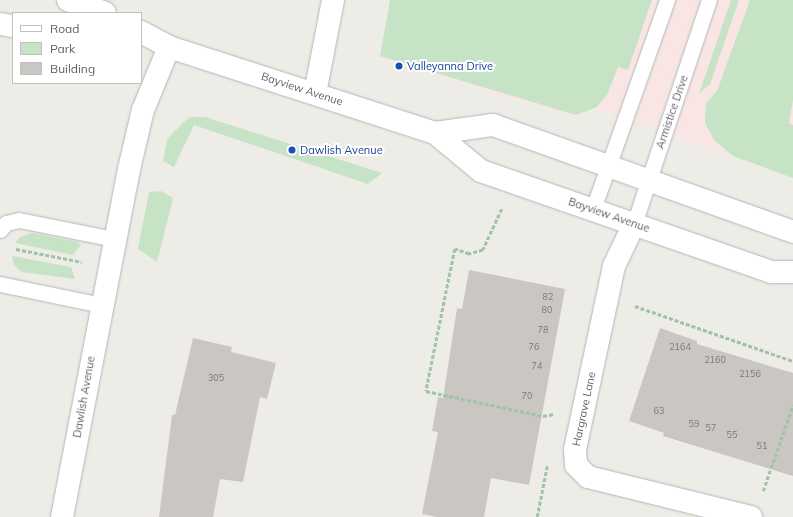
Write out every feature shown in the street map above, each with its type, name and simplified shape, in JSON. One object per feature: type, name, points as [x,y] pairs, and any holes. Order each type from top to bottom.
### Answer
[{"type":"main road","points":[[68,0],[102,12]]},
{"type":"main road","points":[[315,93],[333,0]]},
{"type":"main road","points":[[0,24],[12,26]]},
{"type":"main road","name":"Bayview Avenue","points":[[142,33],[169,47],[435,133],[481,171],[771,272],[793,272]]},
{"type":"main road","name":"Bayview Avenue","points":[[142,44],[169,47]]},
{"type":"main road","name":"Dawlish Avenue","points":[[62,517],[108,267],[143,110],[169,47]]},
{"type":"main road","name":"Bayview Avenue","points":[[435,133],[493,125],[793,232]]},
{"type":"main road","name":"Hargrave Lane","points":[[634,224],[614,266],[575,450],[576,466],[588,477],[751,517]]},
{"type":"lane","points":[[593,209],[667,0]]},
{"type":"lane","name":"Armistice Drive","points":[[634,224],[709,0]]},
{"type":"lane","points":[[0,230],[6,223],[19,220],[114,239]]},
{"type":"lane","points":[[0,284],[101,305]]},
{"type":"path","points":[[502,209],[482,250],[469,254],[455,249],[426,390],[543,416],[558,410]]},
{"type":"path","points":[[8,248],[108,267]]},
{"type":"path","points":[[628,304],[793,361]]},
{"type":"path","points":[[762,494],[793,405]]},
{"type":"path","points":[[537,517],[539,508]]},
{"type":"shaded area","points":[[390,0],[793,0],[793,177],[597,108],[576,115],[558,112],[380,56]]},
{"type":"green space","points":[[390,0],[652,0],[628,70],[618,67],[607,95],[597,107],[576,115],[380,56]]},
{"type":"green space","points":[[731,0],[739,0],[710,84],[699,94]]},
{"type":"green space","points":[[750,0],[793,0],[793,100],[789,124],[793,125],[793,178],[733,156],[714,140],[705,123],[706,103],[717,91]]},
{"type":"green space","points":[[189,117],[205,117],[382,173],[368,184],[194,125],[174,167],[163,161],[167,139]]},
{"type":"green space","points":[[161,191],[173,198],[157,262],[138,249],[149,192]]},
{"type":"green space","points":[[32,233],[77,242],[81,245],[73,255],[15,243],[20,237]]},
{"type":"green space","points":[[12,256],[71,267],[75,279],[22,272],[14,265]]},
{"type":"building","points":[[469,270],[565,289],[529,485],[491,478],[484,517],[437,517],[422,514],[438,432],[432,431],[438,397],[443,398],[457,308],[462,309]]},
{"type":"building","points":[[660,328],[697,341],[697,344],[793,373],[793,476],[663,436],[664,433],[629,421]]},
{"type":"building","points":[[193,338],[232,347],[231,352],[276,363],[267,399],[260,397],[243,482],[220,479],[213,517],[159,517],[172,415],[175,415]]},
{"type":"place","name":"Valleyanna Drive","points":[[399,66]]},
{"type":"place","name":"Dawlish Avenue","points":[[292,150]]}]
